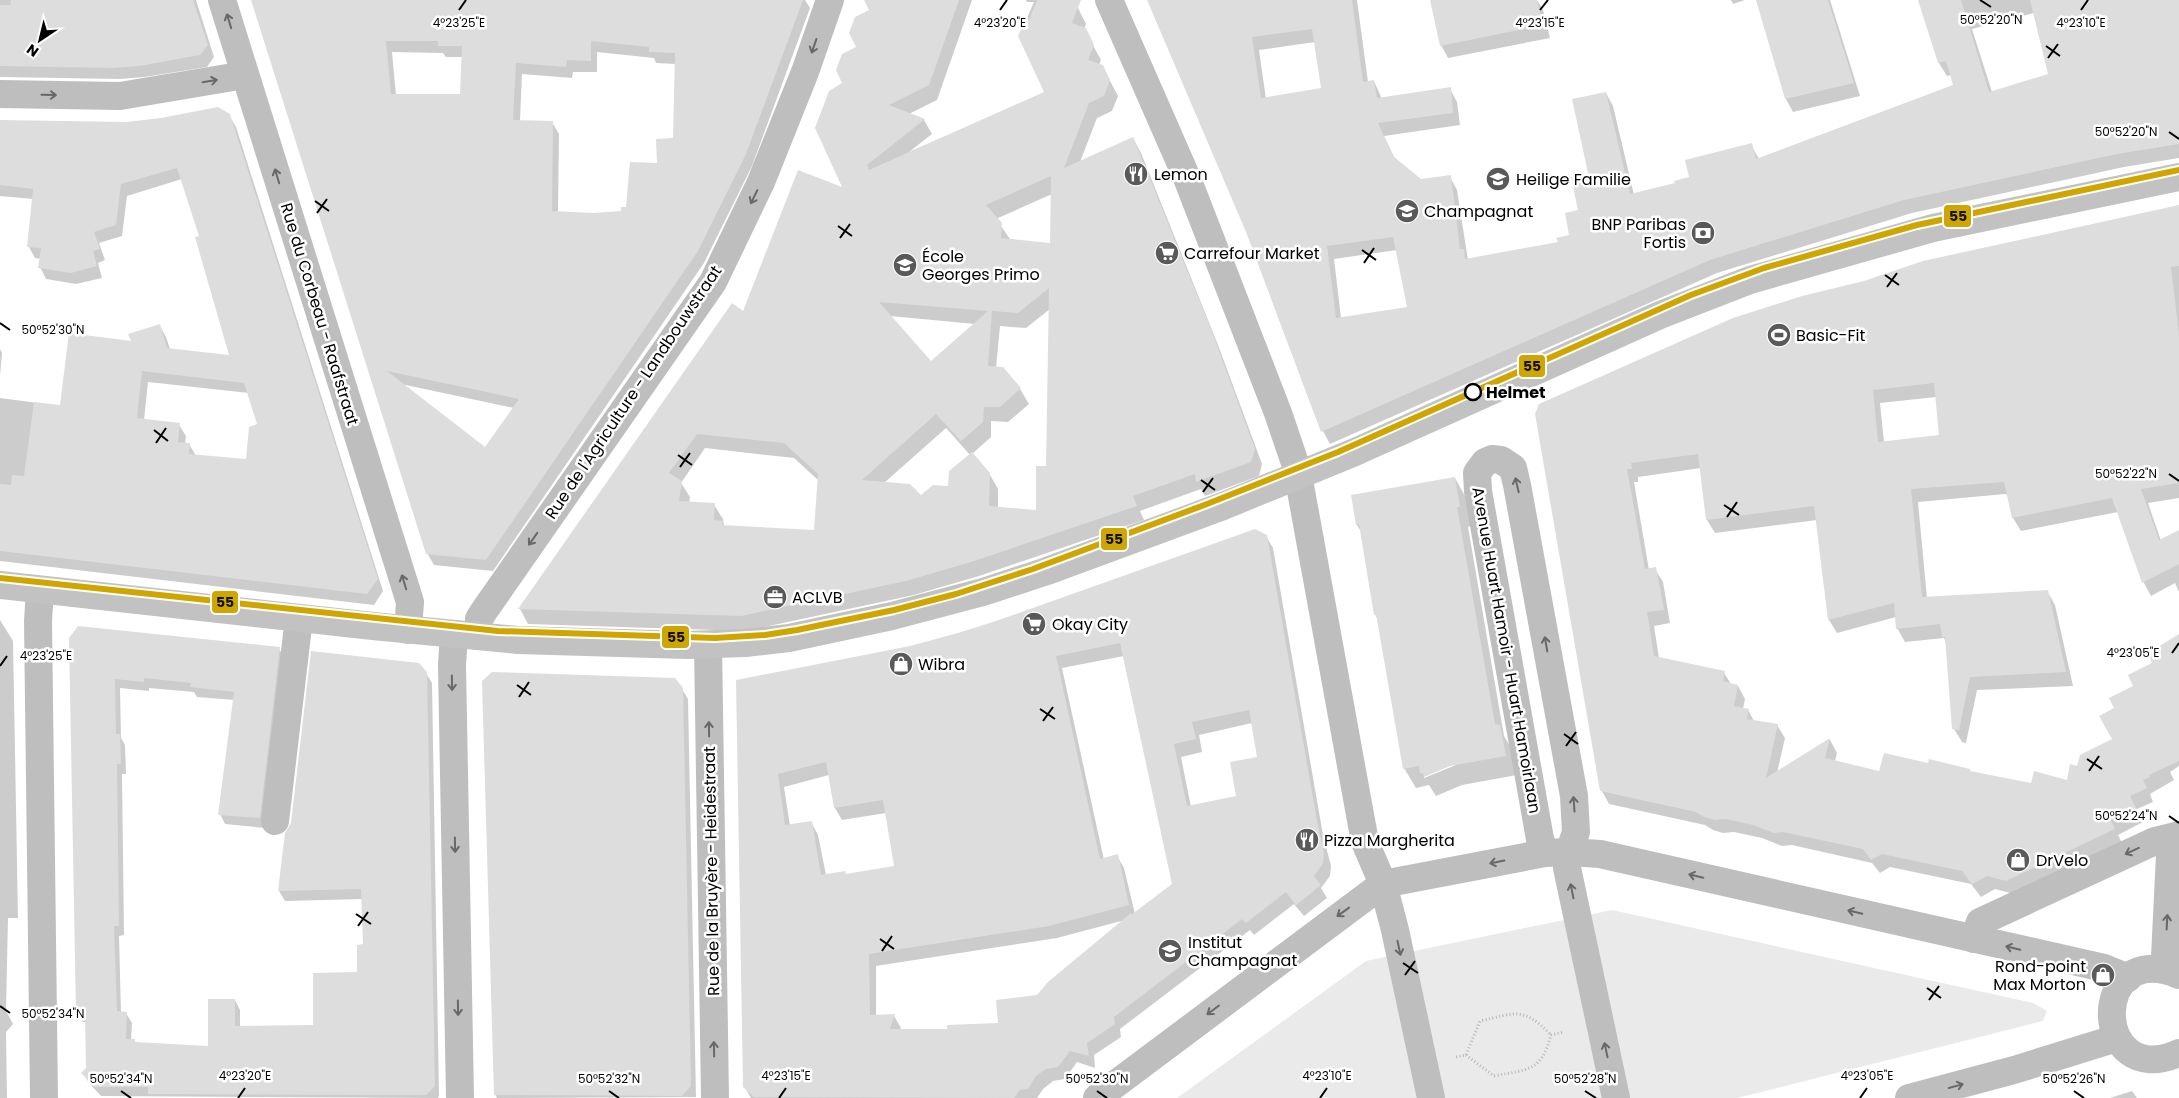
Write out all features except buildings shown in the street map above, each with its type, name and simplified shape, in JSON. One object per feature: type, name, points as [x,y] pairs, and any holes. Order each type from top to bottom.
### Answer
[{"type":"street","name":"Rue du Corbeau - Raafstraat","points":[[222,0],[410,602],[408,630]]},
{"type":"street","name":"Rue de l'Agriculture - Landbouwstraat","points":[[460,1098],[452,665],[466,635],[713,282],[762,182],[805,72],[830,0]]},
{"type":"street","points":[[1108,0],[1187,178],[1278,413],[1299,476],[1365,842],[1383,884],[1395,930],[1431,1098]]},
{"type":"street","points":[[0,94],[120,96],[246,75]]},
{"type":"street","points":[[0,585],[408,630],[532,640],[708,645],[764,642],[892,616],[983,592],[1077,560],[1299,476],[1660,316],[1750,280],[1814,260],[1933,228],[2179,177]]},
{"type":"street","name":"Avenue Huart Hamoir - Huart Hamoirlaan","points":[[1557,852],[1576,832],[1574,796],[1513,468],[1501,460],[1492,459],[1485,462],[1477,473],[1478,491],[1536,820],[1567,868],[1616,1098]]},
{"type":"street","points":[[40,590],[38,621],[44,1098]]},
{"type":"street","points":[[275,821],[299,618]]},
{"type":"street","name":"Rue de la Bruyère - Heidestraat","points":[[708,645],[715,1098]]},
{"type":"street","points":[[1974,939],[1980,922],[2155,841],[2178,836]]},
{"type":"street","points":[[2174,973],[2165,957],[2170,855],[2178,836]]},
{"type":"street","points":[[1097,1098],[1383,884],[1557,852],[1600,854],[2104,968],[2128,978]]},
{"type":"street","points":[[2174,973],[2148,969],[2128,978],[2117,990],[2111,1005],[2111,1021],[2117,1038],[2131,1052],[2149,1059],[2176,1060]]},
{"type":"street","points":[[1909,1098],[2014,1070],[2117,1038]]},
{"type":"path","points":[[1466,1055],[1480,1020],[1519,1012],[1538,1021],[1551,1035]]},
{"type":"path","points":[[1551,1035],[1564,1032]]},
{"type":"path","points":[[1456,1057],[1466,1055],[1494,1076],[1534,1068],[1546,1053],[1551,1035]]},
{"type":"shaded area","points":[[1612,910],[2033,1003],[2047,1011],[2043,1021],[1737,1098],[1177,1098],[1366,961]]},
{"type":"transit line","name":"55","points":[[0,578],[498,631],[715,638],[765,635],[797,630],[894,610],[956,594],[1033,569],[1207,504],[1338,452],[1691,295],[1764,268],[1917,225],[2179,170]]},
{"type":"place","name":"Lemon","points":[[1136,174]]},
{"type":"place","name":"Heilige Familie","points":[[1498,179]]},
{"type":"place","name":"Champagnat","points":[[1407,211]]},
{"type":"place","name":"BNP Paribas Fortis","points":[[1703,233]]},
{"type":"place","name":"Carrefour Market","points":[[1167,253]]},
{"type":"place","name":"École Georges Primo","points":[[905,265]]},
{"type":"place","name":"Basic-Fit","points":[[1779,335]]},
{"type":"place","name":"Helmet","points":[[1473,392]]},
{"type":"place","name":"ACLVB","points":[[775,597]]},
{"type":"place","name":"Okay City","points":[[1034,624]]},
{"type":"place","name":"Wibra","points":[[901,664]]},
{"type":"place","name":"Pizza Margherita","points":[[1307,840]]},
{"type":"place","name":"DrVelo","points":[[2018,860]]},
{"type":"place","name":"Institut Champagnat","points":[[1170,951]]},
{"type":"place","name":"Rond-point Max Morton","points":[[2103,975]]}]
